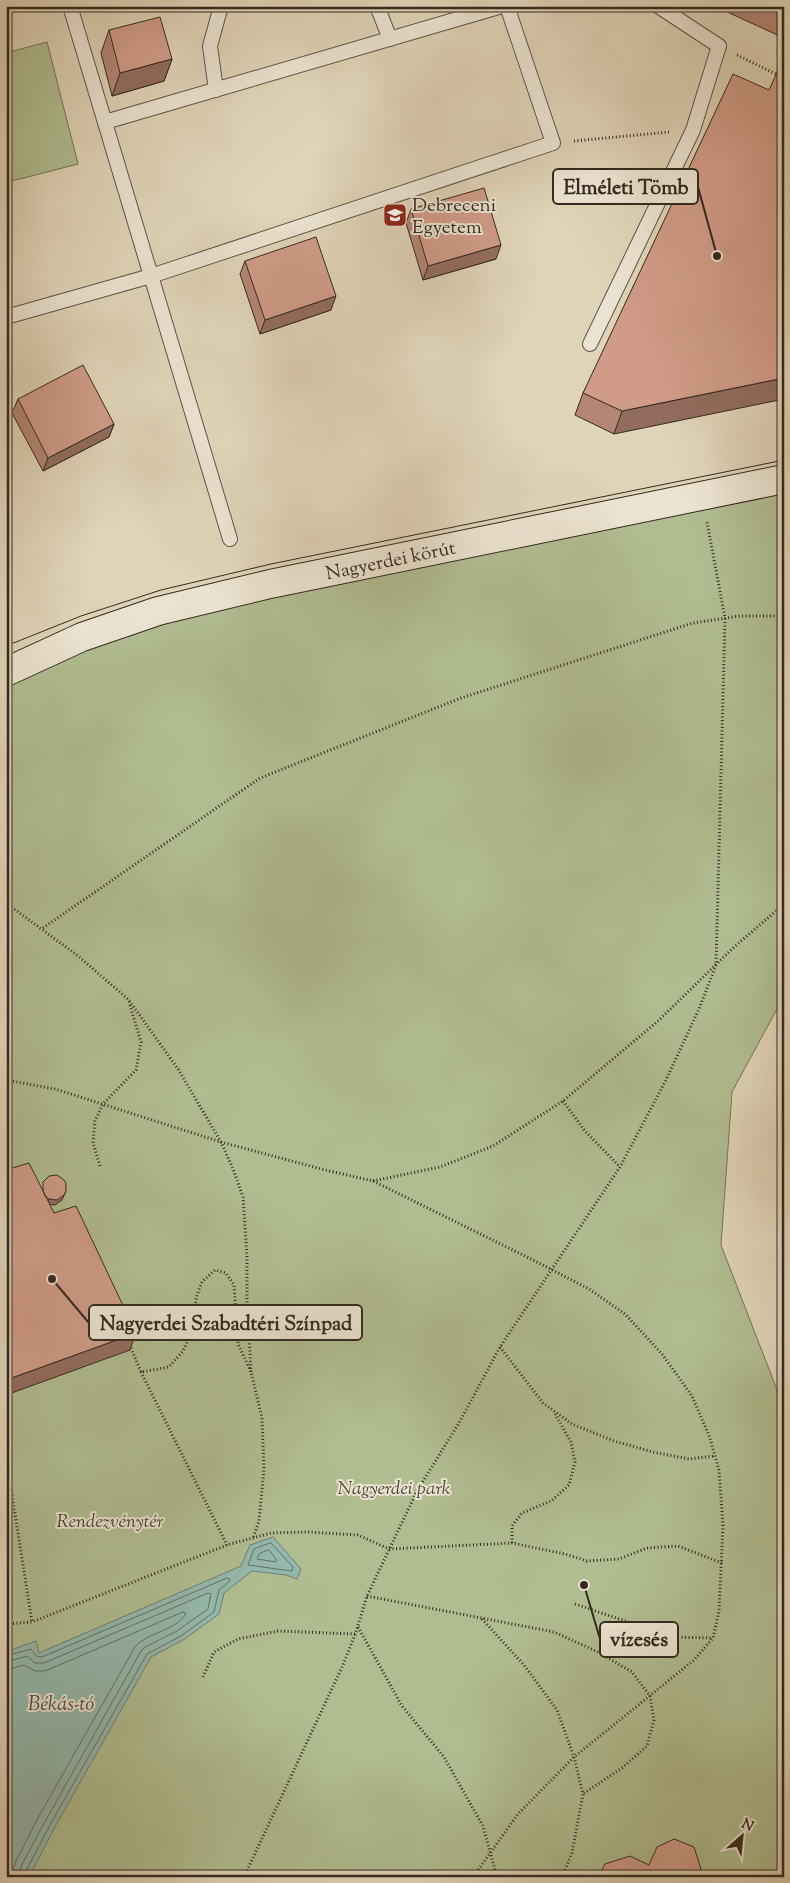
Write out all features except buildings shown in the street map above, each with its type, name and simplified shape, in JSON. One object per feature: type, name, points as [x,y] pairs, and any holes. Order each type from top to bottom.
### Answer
[{"type":"street","name":"Nagyerdei körút","points":[[6,672],[82,637],[158,611],[270,584],[784,479]]},
{"type":"lane","points":[[70,6],[230,538]]},
{"type":"lane","points":[[216,90],[210,46],[221,6]]},
{"type":"lane","points":[[377,6],[390,39]]},
{"type":"lane","points":[[105,122],[502,6]]},
{"type":"lane","points":[[6,317],[151,276],[553,144],[507,6]]},
{"type":"lane","points":[[590,344],[693,130],[719,46],[658,6]]},
{"type":"path","points":[[719,46],[784,78]]},
{"type":"path","points":[[553,144],[693,130]]},
{"type":"path","points":[[244,1877],[343,1665],[367,1596],[417,1491],[459,1423],[500,1347],[620,1167],[666,1080],[699,1009],[716,965],[725,618],[701,495]]},
{"type":"path","points":[[43,928],[260,778],[461,698],[693,623],[740,616],[784,616]]},
{"type":"path","points":[[6,903],[43,928],[128,999],[178,1069],[221,1142],[233,1169],[243,1197],[247,1257],[246,1299],[251,1372],[262,1418],[264,1469],[259,1521],[253,1538]]},
{"type":"path","points":[[373,1181],[440,1167],[493,1146],[563,1101],[658,1021],[716,965],[784,904]]},
{"type":"path","points":[[100,1166],[92,1143],[95,1121],[103,1104],[136,1070],[141,1042],[128,999]]},
{"type":"path","points":[[6,1080],[55,1089],[221,1142],[373,1181],[589,1289],[625,1314],[662,1354],[692,1396],[710,1438],[719,1470],[723,1525],[722,1563],[719,1611],[713,1638],[694,1660],[574,1756],[518,1814],[473,1877]]},
{"type":"path","points":[[563,1101],[585,1131],[620,1167]]},
{"type":"path","points":[[141,1372],[168,1366],[183,1351],[193,1329],[196,1298],[202,1282],[216,1270],[226,1273],[234,1285],[238,1344],[251,1372]]},
{"type":"path","points":[[500,1347],[543,1403],[572,1424],[614,1441],[653,1452],[689,1459],[715,1456]]},
{"type":"path","points":[[131,1348],[226,1545]]},
{"type":"path","points":[[512,1544],[512,1526],[522,1513],[551,1501],[568,1485],[575,1462],[571,1442],[554,1411]]},
{"type":"path","points":[[6,1457],[32,1622]]},
{"type":"path","points":[[6,1624],[32,1622],[226,1545],[271,1533],[307,1532],[358,1535],[388,1549],[512,1544],[565,1554],[587,1561],[619,1559],[647,1548],[678,1546],[722,1563]]},
{"type":"path","points":[[367,1596],[554,1632],[596,1651],[632,1672],[650,1696],[654,1720],[647,1746],[622,1768],[583,1794]]},
{"type":"path","points":[[575,1604],[672,1637],[713,1638]]},
{"type":"path","points":[[482,1618],[524,1665],[557,1710],[574,1756],[583,1794],[572,1853],[562,1877]]},
{"type":"path","points":[[358,1626],[402,1706],[444,1757],[483,1826],[497,1877]]},
{"type":"path","points":[[203,1676],[214,1652],[238,1639],[278,1631],[355,1634]]},
{"type":"green space","points":[[47,42],[78,164],[8,182],[6,175],[6,53]]},
{"type":"green space","name":"Nagyerdei park","points":[[784,479],[784,996],[732,1092],[721,1245],[784,1408],[784,1877],[6,1877],[6,672],[82,637]]},
{"type":"water","name":"Békás-tó","points":[[273,1537],[301,1569],[297,1579],[286,1575],[252,1571],[224,1593],[219,1614],[183,1640],[151,1657],[56,1825],[29,1877],[6,1877],[6,1652],[36,1641],[39,1653],[241,1566],[250,1545]]},
{"type":"tram line","points":[[6,646],[81,616],[161,590],[271,564],[784,460]]},
{"type":"place","name":"Debreceni Egyetem","points":[[395,215]]},
{"type":"place","name":"Elméleti Tömb","points":[[717,256]]},
{"type":"place","name":"Nagyerdei Szabadtéri Színpad","points":[[52,1279]]},
{"type":"place","name":"vízesés","points":[[584,1585]]},
{"type":"park label","name":"Rendezvénytér","points":[[110,1520]]}]
